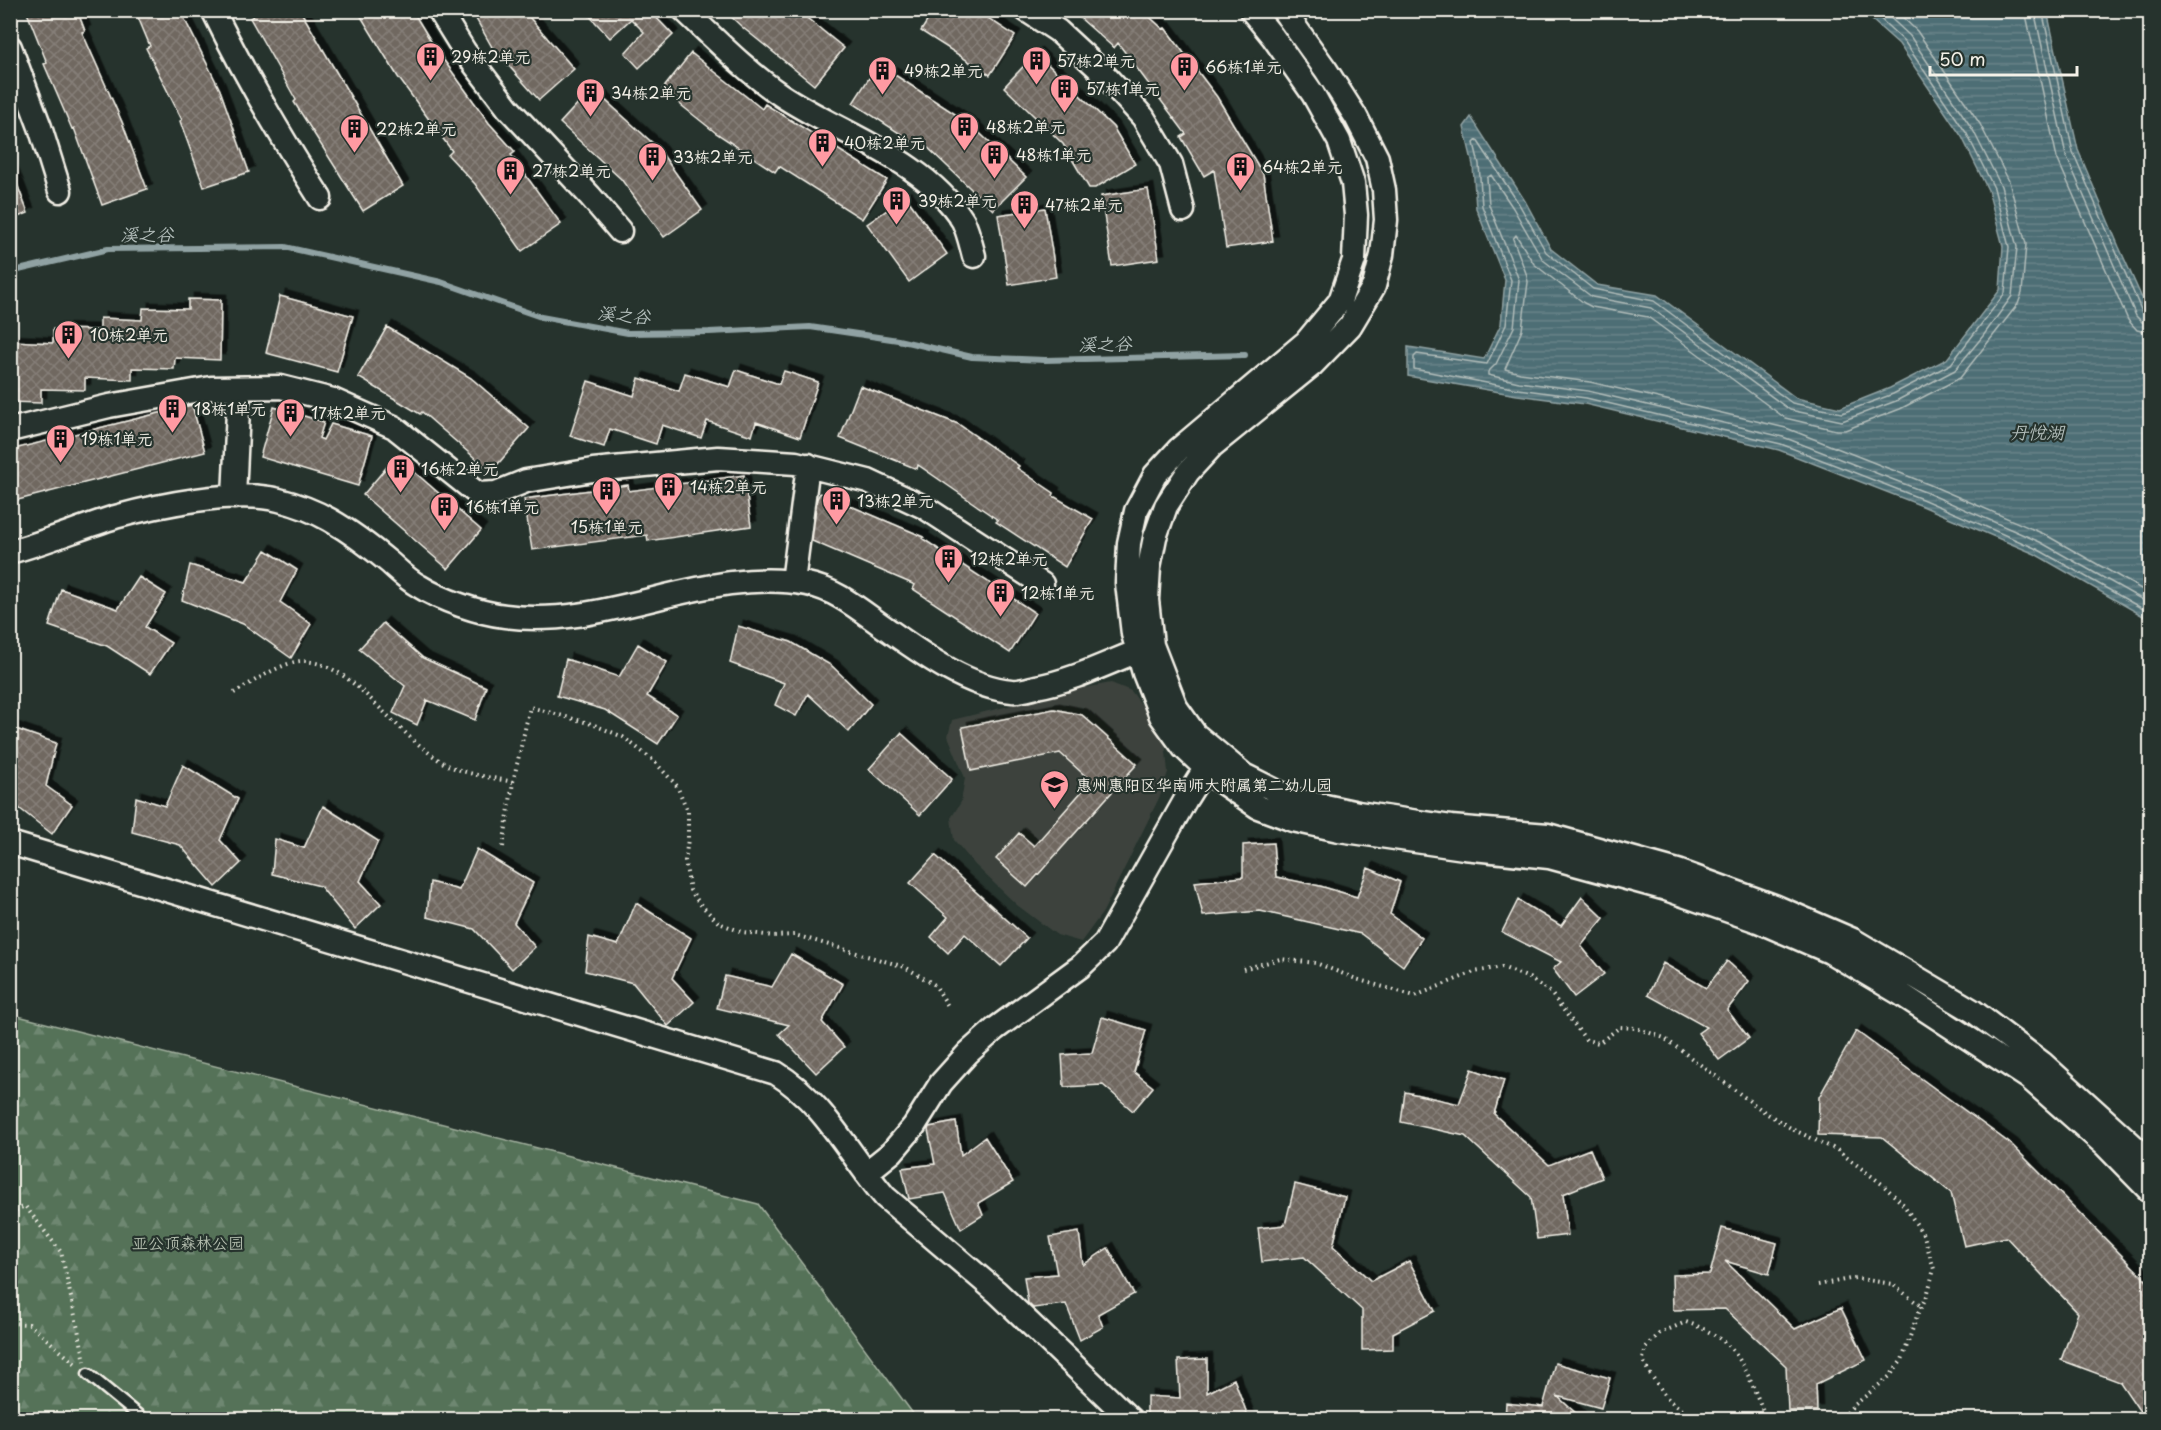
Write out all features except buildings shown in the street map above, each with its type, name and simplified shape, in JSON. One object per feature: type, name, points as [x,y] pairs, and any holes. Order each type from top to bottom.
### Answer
[{"type":"street","points":[[213,10],[276,130],[320,198]]},
{"type":"street","points":[[439,10],[465,52],[508,108],[620,231]]},
{"type":"street","points":[[684,10],[725,49],[780,94],[900,163],[938,190],[964,223],[974,256]]},
{"type":"street","points":[[1026,10],[1058,31],[1098,68],[1143,117],[1171,164],[1183,210]]},
{"type":"street","points":[[1145,648],[1133,634],[1127,583],[1129,543],[1136,511],[1155,475],[1179,449],[1306,342],[1340,301],[1354,260],[1356,215],[1353,183],[1339,141],[1313,94],[1251,10]]},
{"type":"street","points":[[1283,10],[1356,117],[1377,158],[1385,200],[1386,220],[1382,255],[1374,286],[1350,326],[1312,365],[1212,446],[1188,472],[1166,506],[1155,537],[1149,567],[1144,673],[1161,716],[1184,748],[1293,799],[1358,813],[1451,827],[1548,835],[1678,871],[1774,906],[1843,936],[1974,1011],[2042,1063],[2151,1161]]},
{"type":"street","points":[[10,47],[40,127],[60,192]]},
{"type":"street","points":[[10,430],[110,406],[211,388],[281,387],[333,400],[394,427],[478,494],[496,494],[526,481],[593,470],[718,458],[808,465],[868,481],[924,507],[1042,584]]},
{"type":"street","points":[[234,497],[239,388]]},
{"type":"street","points":[[794,582],[808,465]]},
{"type":"street","points":[[10,552],[116,517],[186,502],[245,496],[278,500],[330,520],[378,554],[417,586],[448,601],[505,616],[571,618],[724,583],[770,579],[794,582],[814,586],[848,600],[925,654],[974,682],[1013,692],[1048,685],[1090,671],[1145,648]]},
{"type":"street","points":[[866,1173],[892,1152],[914,1126],[941,1083],[968,1053],[995,1029],[1081,966],[1105,943],[1210,760]]},
{"type":"street","points":[[1210,760],[1217,779],[1258,807],[1293,820],[1339,830],[1453,847],[1550,857],[1687,896],[1758,921],[1830,952],[1901,994],[2029,1078],[2106,1146],[2151,1191]]},
{"type":"street","points":[[10,843],[776,1073],[792,1083],[813,1103],[847,1144],[885,1197],[997,1292],[1131,1419]]},
{"type":"lane","points":[[88,1374],[144,1419]]},
{"type":"path","points":[[234,693],[271,670],[303,661],[324,666],[348,679],[441,762],[467,772],[513,782]]},
{"type":"path","points":[[503,847],[513,782],[530,707],[592,723],[623,737],[653,760],[677,786],[688,812],[685,861],[690,890],[719,923],[742,932],[773,936],[795,935],[905,967],[935,985],[948,1006]]},
{"type":"path","points":[[1243,969],[1280,959],[1316,963],[1356,979],[1415,996],[1474,972],[1502,967],[1529,978],[1550,992],[1586,1040],[1599,1043],[1620,1027],[1636,1028],[1664,1038],[1766,1113],[1794,1130],[1837,1150],[1882,1184],[1904,1205],[1924,1236],[1934,1269],[1927,1296],[1902,1360],[1890,1376],[1858,1401],[1840,1419]]},
{"type":"path","points":[[10,1213],[25,1206],[61,1252],[88,1374]]},
{"type":"path","points":[[1818,1285],[1855,1278],[1892,1284],[1922,1307]]},
{"type":"path","points":[[1704,1419],[1685,1412],[1669,1400],[1648,1371],[1643,1359],[1646,1347],[1660,1333],[1686,1322],[1705,1329],[1725,1341],[1743,1363],[1767,1419]]},
{"type":"path","points":[[10,1323],[29,1324],[88,1374]]},
{"type":"shaded area","name":"惠州惠阳区华南师大附属第二幼儿园","points":[[1111,683],[1131,691],[1145,709],[1165,742],[1168,772],[1160,796],[1103,912],[1081,942],[1057,935],[1017,905],[975,865],[954,840],[951,818],[961,802],[965,778],[948,736],[952,720]]},
{"type":"green space","name":"亚公顶森林公园","points":[[10,1014],[758,1204],[917,1419],[11,1419]]},
{"type":"water","name":"丹悦湖","points":[[1862,11],[2047,11],[2078,150],[2150,316],[2150,620],[2035,554],[1920,505],[1779,450],[1585,404],[1408,376],[1408,347],[1484,359],[1501,324],[1505,280],[1476,208],[1473,165],[1464,127],[1471,117],[1525,201],[1551,249],[1597,285],[1657,295],[1796,398],[1840,408],[1890,388],[1947,359],[2000,290],[2003,246],[1988,190],[1962,137],[1899,44]]},
{"type":"waterway","name":"溪之谷","points":[[10,272],[108,249],[285,247],[441,282],[541,317],[628,333],[810,327],[898,340],[972,357],[1045,360],[1245,355]]},
{"type":"place","name":"29栋2单元","points":[[430,82]]},
{"type":"place","name":"57栋2单元","points":[[1036,86]]},
{"type":"place","name":"66栋1单元","points":[[1184,92]]},
{"type":"place","name":"49栋2单元","points":[[883,96]]},
{"type":"place","name":"57栋1单元","points":[[1065,114]]},
{"type":"place","name":"34栋2单元","points":[[590,118]]},
{"type":"place","name":"48栋2单元","points":[[965,152]]},
{"type":"place","name":"22栋2单元","points":[[355,154]]},
{"type":"place","name":"40栋2单元","points":[[823,168]]},
{"type":"place","name":"48栋1单元","points":[[995,180]]},
{"type":"place","name":"33栋2单元","points":[[652,182]]},
{"type":"place","name":"64栋2单元","points":[[1241,192]]},
{"type":"place","name":"27栋2单元","points":[[511,196]]},
{"type":"place","name":"39栋2单元","points":[[897,226]]},
{"type":"place","name":"47栋2单元","points":[[1024,230]]},
{"type":"place","name":"10栋2单元","points":[[69,360]]},
{"type":"place","name":"18栋1单元","points":[[173,434]]},
{"type":"place","name":"17栋2单元","points":[[290,438]]},
{"type":"place","name":"19栋1单元","points":[[60,464]]},
{"type":"place","name":"16栋2单元","points":[[400,494]]},
{"type":"place","name":"14栋2单元","points":[[669,512]]},
{"type":"place","name":"15栋1单元","points":[[607,516]]},
{"type":"place","name":"13栋2单元","points":[[836,526]]},
{"type":"place","name":"16栋1单元","points":[[445,532]]},
{"type":"place","name":"12栋2单元","points":[[949,584]]},
{"type":"place","name":"12栋1单元","points":[[1000,618]]},
{"type":"place","name":"惠州惠阳区华南师大附属第二幼儿园","points":[[1055,810]]}]
